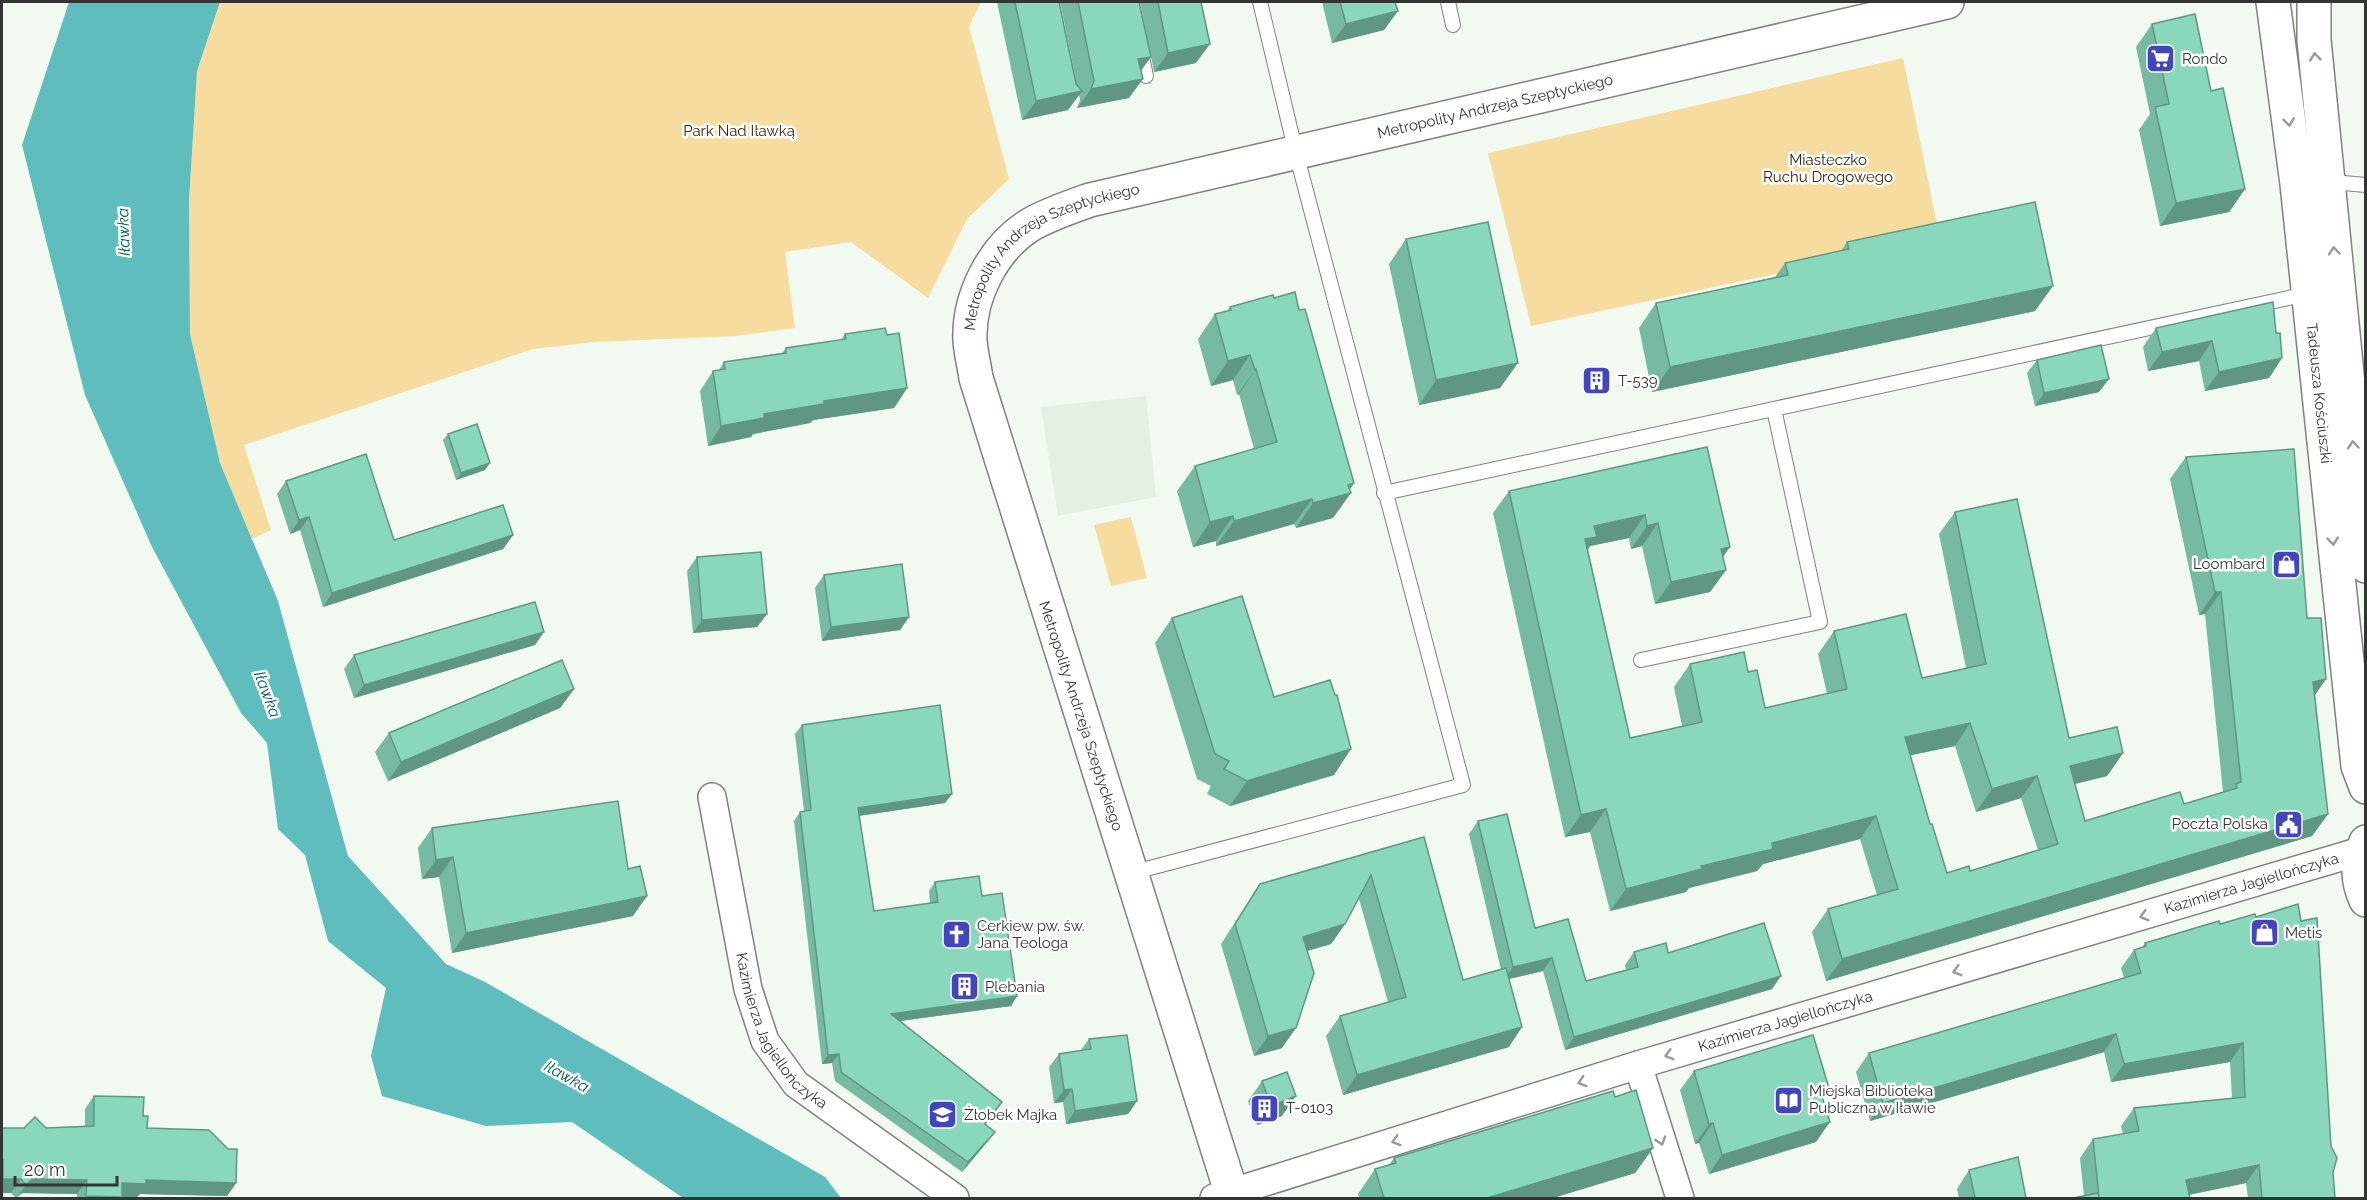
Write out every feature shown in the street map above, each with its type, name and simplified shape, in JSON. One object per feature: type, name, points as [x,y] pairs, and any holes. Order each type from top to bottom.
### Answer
[{"type":"street","name":"Metropolity Andrzeja Szeptyckiego","points":[[1226,1197],[1130,873],[976,378],[970,339],[975,304],[985,274],[1003,249],[1028,226],[1055,212],[1090,200],[1947,2]]},
{"type":"street","name":"Tadeusza Kościuszki","points":[[2273,2],[2295,172],[2358,766],[2366,787]]},
{"type":"street","name":"Tadeusza Kościuszki","points":[[2314,2],[2313,40],[2366,566]]},
{"type":"street","name":"Kazimierza Jagiellończyka","points":[[712,797],[748,989],[765,1041],[796,1084],[955,1198]]},
{"type":"street","name":"Kazimierza Jagiellończyka","points":[[1226,1197],[1638,1065],[2363,847]]},
{"type":"street","points":[[2363,847],[2358,867],[2366,900]]},
{"type":"street","points":[[1638,1065],[1680,1198]]},
{"type":"lane","points":[[1130,873],[1463,785],[1384,494],[1296,153],[1260,2]]},
{"type":"lane","points":[[1448,2],[1453,25]]},
{"type":"lane","points":[[1137,34],[1146,76]]},
{"type":"lane","points":[[2327,174],[2343,183],[2366,185]]},
{"type":"lane","points":[[1384,494],[2307,294]]},
{"type":"lane","points":[[1641,660],[1820,622],[1774,409]]},
{"type":"lane","points":[[2327,482],[2363,519]]},
{"type":"shaded area","points":[[1146,396],[1156,497],[1058,516],[1041,407]]},
{"type":"green space","name":"Park Nad Iławką","points":[[220,2],[981,2],[969,26],[1009,179],[967,219],[928,298],[851,242],[785,252],[795,328],[736,336],[595,342],[533,349],[244,445],[271,530],[252,539],[220,463],[190,334],[189,201],[197,71]]},
{"type":"green space","name":"Miasteczko Ruchu Drogowego","points":[[1903,58],[1940,239],[1531,326],[1488,153]]},
{"type":"green space","points":[[1131,517],[1147,578],[1111,586],[1094,525]]},
{"type":"water","name":"Iławka","points":[[69,2],[220,2],[197,71],[189,201],[190,334],[220,463],[278,601],[348,856],[446,964],[485,982],[825,1177],[841,1198],[683,1198],[572,1122],[486,1126],[382,1096],[371,1056],[386,988],[328,941],[305,855],[278,829],[267,743],[241,713],[152,547],[85,395],[22,145]]},
{"type":"building","points":[[1015,2],[1059,2],[1076,84],[1082,91],[1036,101]]},
{"type":"building","points":[[1078,2],[1139,2],[1151,57],[1138,59],[1143,79],[1091,89],[1094,81]]},
{"type":"building","points":[[1158,2],[1201,2],[1210,44],[1168,53]]},
{"type":"building","points":[[1340,2],[1395,2],[1398,11],[1346,24]]},
{"type":"building","points":[[2195,14],[2211,91],[2223,88],[2245,189],[2176,203],[2155,107],[2169,104],[2152,24]]},
{"type":"building","points":[[2035,202],[2053,286],[1670,367],[1656,303],[1788,275],[1785,263],[1849,249],[1847,242]]},
{"type":"building","points":[[1488,222],[1518,363],[1436,380],[1406,239]]},
{"type":"building","points":[[1295,292],[1299,310],[1305,309],[1354,483],[1348,485],[1351,493],[1313,503],[1312,499],[1234,521],[1233,516],[1210,522],[1195,466],[1277,442],[1250,355],[1228,361],[1215,314],[1231,310],[1230,307],[1273,295],[1274,298]]},
{"type":"building","points":[[2273,302],[2276,333],[2280,333],[2282,358],[2219,372],[2212,341],[2162,352],[2156,328]]},
{"type":"building","points":[[885,328],[887,335],[899,333],[907,388],[824,401],[824,404],[764,414],[764,418],[721,426],[713,371],[725,369],[724,362],[786,353],[786,348],[846,339],[845,334]]},
{"type":"building","points":[[2101,345],[2109,379],[2044,393],[2037,360]]},
{"type":"building","points":[[477,424],[490,463],[461,473],[448,434]]},
{"type":"building","points":[[1707,447],[1730,547],[1721,549],[1726,570],[1671,582],[1658,523],[1647,526],[1645,515],[1594,526],[1597,537],[1585,539],[1630,738],[1702,722],[1690,664],[1744,652],[1748,672],[1757,670],[1765,708],[1847,689],[1834,631],[1906,614],[1922,678],[1986,664],[1955,512],[2017,499],[2069,738],[2117,727],[2123,753],[2070,766],[2085,821],[2180,792],[2184,804],[2237,788],[2236,784],[2241,782],[2221,592],[2215,592],[2186,457],[2294,449],[2307,618],[2321,618],[2326,679],[2313,682],[2328,814],[1842,959],[1828,909],[1898,889],[1876,816],[1772,843],[1773,849],[1701,866],[1702,869],[1626,889],[1606,809],[1581,815],[1509,491]],"holes":[[[1970,723],[1992,789],[2037,776],[2058,844],[1970,871],[1969,866],[1947,873],[1905,737]]]},
{"type":"building","points":[[366,454],[394,540],[503,505],[513,535],[332,593],[309,517],[299,520],[286,481]]},
{"type":"building","points":[[761,552],[767,614],[702,620],[697,557]]},
{"type":"building","points":[[902,564],[909,617],[831,627],[824,575]]},
{"type":"building","points":[[1242,596],[1274,697],[1330,680],[1335,695],[1337,695],[1351,749],[1247,781],[1224,769],[1229,761],[1215,754],[1172,618]]},
{"type":"building","points":[[535,602],[544,632],[364,685],[354,655]]},
{"type":"building","points":[[562,660],[574,689],[401,762],[389,733]]},
{"type":"building","points":[[940,705],[952,794],[858,808],[874,911],[938,902],[935,882],[979,876],[982,896],[1002,893],[1017,996],[891,1014],[1002,1102],[985,1124],[995,1132],[968,1162],[841,1072],[839,1054],[828,1055],[800,812],[811,810],[802,725]]},
{"type":"building","points":[[618,801],[628,869],[640,866],[647,896],[466,933],[453,857],[436,860],[432,828]]},
{"type":"building","points":[[1507,814],[1535,928],[1568,919],[1586,981],[1638,967],[1634,952],[1666,943],[1668,953],[1764,923],[1781,976],[1574,1037],[1552,958],[1513,967],[1478,821]]},
{"type":"building","points":[[1424,837],[1463,980],[1506,968],[1522,1027],[1357,1075],[1340,1016],[1406,997],[1371,875],[1345,924],[1303,937],[1314,973],[1296,1028],[1268,1036],[1235,924],[1260,884]]},
{"type":"building","points":[[2298,904],[2301,921],[2317,918],[2331,1146],[2337,1158],[2333,1172],[2335,1198],[2262,1198],[2259,1165],[2186,1180],[2190,1198],[2073,1198],[2098,1193],[2099,1197],[2093,1139],[2139,1131],[2134,1108],[2245,1097],[2243,1043],[2124,1064],[2116,1034],[1883,1103],[1869,1053],[2141,973],[2134,950],[2146,946],[2145,943],[2219,921],[2220,924],[2255,914],[2256,917]]},
{"type":"building","points":[[1127,1035],[1137,1101],[1075,1111],[1072,1089],[1064,1090],[1059,1054],[1091,1049],[1089,1039]]},
{"type":"building","points":[[1813,1035],[1829,1088],[1820,1090],[1830,1122],[1722,1155],[1713,1123],[1709,1124],[1694,1071]]},
{"type":"building","points":[[1287,1072],[1296,1096],[1271,1106],[1262,1081]]},
{"type":"building","points":[[1636,1090],[1653,1148],[1487,1198],[1384,1198],[1375,1169],[1396,1163],[1394,1158],[1613,1091],[1615,1097]]},
{"type":"building","points":[[94,1096],[144,1097],[143,1116],[148,1116],[147,1128],[209,1130],[228,1149],[237,1149],[236,1183],[146,1180],[146,1184],[122,1183],[122,1197],[86,1196],[87,1180],[32,1179],[26,1185],[21,1179],[3,1179],[2,1128],[24,1128],[35,1117],[46,1128],[94,1126]]},
{"type":"building","points":[[2018,1157],[2026,1198],[1975,1198],[1969,1170]]},
{"type":"place","name":"Rondo","points":[[2161,59]]},
{"type":"place","name":"T-539","points":[[1597,381]]},
{"type":"place","name":"Loombard","points":[[2286,564]]},
{"type":"place","name":"Poczta Polska","points":[[2289,824]]},
{"type":"place","name":"Metis","points":[[2264,933]]},
{"type":"place","name":"Cerkiew pw. św. Jana Teologa","points":[[956,935]]},
{"type":"place","name":"Plebania","points":[[964,987]]},
{"type":"place","name":"Miejska Biblioteka Publiczna w Iławie","points":[[1788,1100]]},
{"type":"place","name":"T-0103","points":[[1265,1108]]},
{"type":"place","name":"Żłobek Majka","points":[[943,1115]]}]
